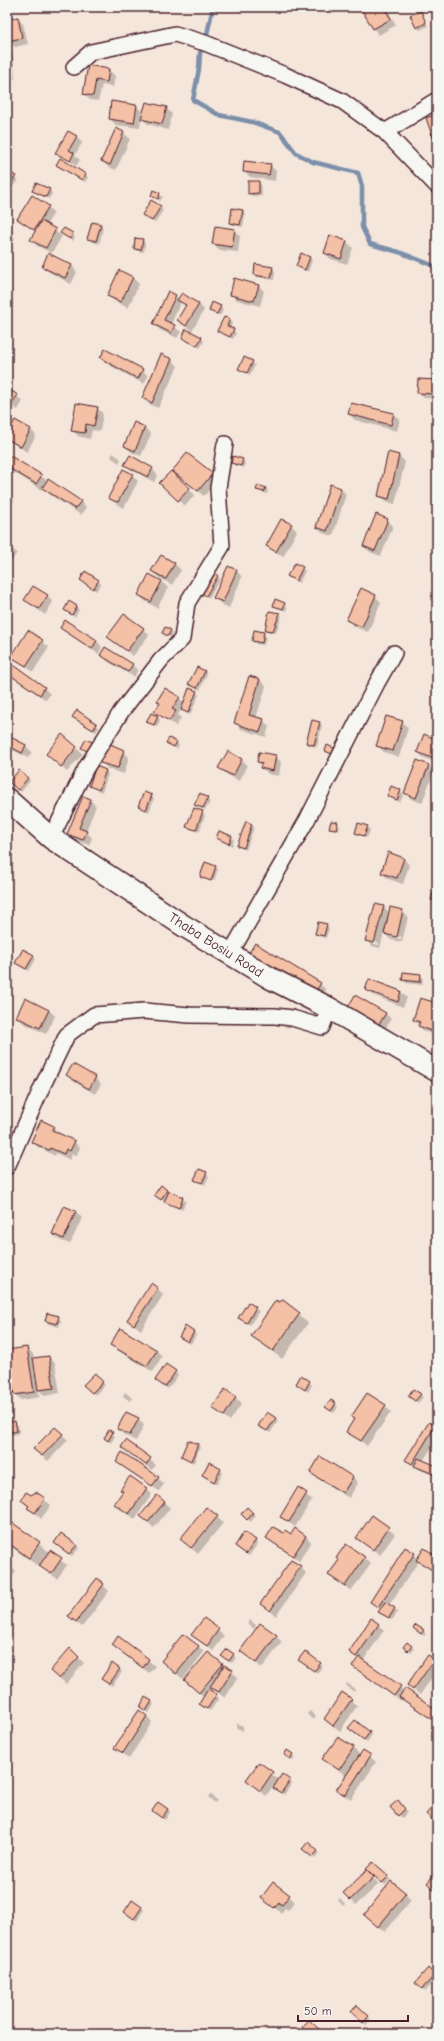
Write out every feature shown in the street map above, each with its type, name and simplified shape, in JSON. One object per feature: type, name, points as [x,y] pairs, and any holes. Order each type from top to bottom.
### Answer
[{"type":"street","points":[[74,67],[91,52],[175,34],[205,43],[285,75],[342,101],[385,132],[437,186]]},
{"type":"street","points":[[385,132],[437,100]]},
{"type":"street","points":[[51,838],[86,768],[113,724],[142,683],[161,660],[182,639],[187,603],[222,546],[218,488],[225,444]]},
{"type":"street","points":[[230,954],[307,820],[377,683],[394,653]]},
{"type":"street","name":"Thaba Bosiu Road","points":[[7,799],[51,838],[184,926],[270,978],[329,1008],[437,1071]]},
{"type":"street","points":[[7,1167],[42,1087],[67,1035],[94,1015],[144,1011],[189,1015],[275,1016],[292,1018],[322,1027],[329,1008]]},
{"type":"building","points":[[360,7],[384,7],[391,19],[373,29]]},
{"type":"building","points":[[421,11],[426,23],[416,28],[410,15]]},
{"type":"building","points":[[18,17],[22,38],[8,41],[7,20]]},
{"type":"building","points":[[88,65],[109,69],[107,82],[96,80],[93,96],[83,94]]},
{"type":"building","points":[[111,101],[137,105],[134,123],[109,119]]},
{"type":"building","points":[[146,102],[167,107],[162,124],[141,119]]},
{"type":"building","points":[[437,114],[437,149],[426,118]]},
{"type":"building","points":[[116,128],[124,132],[110,165],[101,161]]},
{"type":"building","points":[[68,131],[77,136],[69,150],[74,153],[70,161],[55,153]]},
{"type":"building","points":[[60,158],[86,174],[82,180],[56,165]]},
{"type":"building","points":[[244,161],[271,164],[269,175],[243,172]]},
{"type":"building","points":[[7,171],[16,176],[8,187],[7,187]]},
{"type":"building","points":[[248,181],[259,181],[259,193],[248,194]]},
{"type":"building","points":[[36,183],[50,189],[46,197],[32,191]]},
{"type":"building","points":[[153,190],[160,193],[158,199],[151,196]]},
{"type":"building","points":[[32,195],[49,206],[34,230],[17,219]]},
{"type":"building","points":[[151,200],[161,206],[152,221],[142,215]]},
{"type":"building","points":[[232,208],[243,210],[240,225],[230,223]]},
{"type":"building","points":[[41,221],[56,229],[46,248],[30,240]]},
{"type":"building","points":[[92,222],[101,224],[96,241],[87,239]]},
{"type":"building","points":[[215,226],[235,229],[232,247],[212,244]]},
{"type":"building","points":[[64,228],[73,233],[70,239],[60,233]]},
{"type":"building","points":[[330,235],[347,241],[341,259],[324,253]]},
{"type":"building","points":[[135,238],[143,239],[141,250],[134,249]]},
{"type":"building","points":[[48,253],[72,265],[65,278],[42,267]]},
{"type":"building","points":[[301,253],[310,257],[305,270],[296,266]]},
{"type":"building","points":[[255,264],[273,267],[271,278],[254,275]]},
{"type":"building","points":[[119,270],[133,277],[121,302],[107,296]]},
{"type":"building","points":[[234,278],[259,285],[254,301],[230,295]]},
{"type":"building","points":[[168,291],[176,295],[164,320],[175,325],[171,333],[153,324]]},
{"type":"building","points":[[182,293],[199,304],[186,326],[177,320],[186,305],[177,300]]},
{"type":"building","points":[[212,302],[221,306],[217,314],[209,311]]},
{"type":"building","points":[[224,317],[230,319],[227,326],[234,329],[230,337],[217,331]]},
{"type":"building","points":[[186,329],[202,337],[197,346],[182,338]]},
{"type":"building","points":[[105,349],[143,369],[138,379],[100,358]]},
{"type":"building","points":[[161,354],[172,359],[152,403],[142,398]]},
{"type":"building","points":[[244,357],[253,361],[247,373],[238,369]]},
{"type":"building","points":[[418,379],[437,380],[437,394],[417,393]]},
{"type":"building","points":[[7,388],[18,395],[11,404],[7,402]]},
{"type":"building","points":[[76,403],[98,407],[94,426],[86,424],[85,433],[71,431]]},
{"type":"building","points":[[351,403],[394,413],[391,425],[348,414]]},
{"type":"building","points":[[15,420],[31,429],[21,447],[7,439],[7,434]]},
{"type":"building","points":[[434,421],[437,421],[437,440],[434,440]]},
{"type":"building","points":[[134,422],[145,427],[135,451],[124,446]]},
{"type":"building","points":[[388,452],[399,455],[389,499],[378,496]]},
{"type":"building","points":[[187,453],[213,473],[198,491],[172,471]]},
{"type":"building","points":[[7,454],[42,475],[36,484],[7,467]]},
{"type":"building","points":[[130,455],[153,468],[148,477],[124,465]]},
{"type":"building","points":[[233,456],[243,459],[241,466],[231,463]]},
{"type":"building","points":[[123,469],[133,474],[118,502],[108,498]]},
{"type":"building","points":[[171,471],[190,488],[178,501],[159,483]]},
{"type":"building","points":[[48,479],[81,501],[75,509],[42,488]]},
{"type":"building","points":[[330,484],[341,488],[327,531],[316,527]]},
{"type":"building","points":[[258,485],[266,488],[264,492],[256,490]]},
{"type":"building","points":[[376,514],[388,519],[375,551],[363,546]]},
{"type":"building","points":[[281,519],[292,524],[276,552],[266,546]]},
{"type":"building","points":[[161,555],[175,563],[166,579],[151,571]]},
{"type":"building","points":[[295,563],[303,567],[296,581],[287,576]]},
{"type":"building","points":[[228,566],[237,570],[223,602],[213,598]]},
{"type":"building","points":[[212,569],[218,576],[206,596],[199,591]]},
{"type":"building","points":[[85,571],[99,580],[93,589],[80,580]]},
{"type":"building","points":[[149,574],[162,581],[151,602],[138,595]]},
{"type":"building","points":[[33,586],[48,595],[39,609],[24,600]]},
{"type":"building","points":[[361,588],[376,595],[362,627],[346,620]]},
{"type":"building","points":[[275,599],[285,603],[283,609],[273,606]]},
{"type":"building","points":[[69,601],[77,606],[72,615],[64,610]]},
{"type":"building","points":[[269,611],[280,613],[273,631],[265,630]]},
{"type":"building","points":[[124,614],[144,628],[127,651],[107,637]]},
{"type":"building","points":[[65,620],[97,640],[92,649],[60,628]]},
{"type":"building","points":[[165,627],[171,630],[168,636],[162,633]]},
{"type":"building","points":[[28,630],[43,640],[26,666],[11,657]]},
{"type":"building","points":[[254,630],[264,632],[262,643],[252,641]]},
{"type":"building","points":[[105,647],[133,664],[128,672],[100,655]]},
{"type":"building","points":[[8,661],[45,687],[40,695],[7,673]]},
{"type":"building","points":[[197,667],[205,671],[197,688],[188,684]]},
{"type":"building","points":[[249,676],[260,679],[249,715],[264,719],[260,732],[234,723]]},
{"type":"building","points":[[165,688],[180,697],[172,709],[176,711],[169,721],[154,712],[160,703],[157,701]]},
{"type":"building","points":[[189,688],[197,691],[188,713],[181,710]]},
{"type":"building","points":[[77,710],[97,724],[93,730],[72,717]]},
{"type":"building","points":[[151,713],[158,716],[154,725],[146,722]]},
{"type":"building","points":[[386,716],[403,721],[393,751],[376,746]]},
{"type":"building","points":[[312,720],[320,722],[314,745],[306,743]]},
{"type":"building","points":[[62,734],[77,747],[61,767],[46,754]]},
{"type":"building","points":[[424,734],[437,740],[437,760],[417,752]]},
{"type":"building","points":[[7,735],[26,745],[22,753],[7,745]]},
{"type":"building","points":[[169,738],[177,742],[174,747],[166,743]]},
{"type":"building","points":[[86,739],[94,743],[89,752],[81,748]]},
{"type":"building","points":[[108,743],[124,750],[118,768],[100,763]]},
{"type":"building","points":[[327,745],[334,748],[332,754],[325,751]]},
{"type":"building","points":[[228,751],[242,759],[233,776],[218,768]]},
{"type":"building","points":[[259,752],[276,755],[273,771],[260,768],[262,763],[257,762]]},
{"type":"building","points":[[417,760],[429,765],[416,798],[404,793]]},
{"type":"building","points":[[96,766],[106,770],[99,790],[89,786]]},
{"type":"building","points":[[19,770],[28,778],[18,790],[9,782]]},
{"type":"building","points":[[391,786],[401,790],[397,800],[387,796]]},
{"type":"building","points":[[144,792],[152,795],[146,810],[138,806]]},
{"type":"building","points":[[200,793],[208,798],[203,808],[194,805]]},
{"type":"building","points":[[83,796],[91,799],[79,828],[87,831],[83,840],[67,834]]},
{"type":"building","points":[[194,808],[203,811],[196,830],[186,827]]},
{"type":"building","points":[[246,821],[252,824],[244,848],[237,846]]},
{"type":"building","points":[[331,821],[338,822],[336,829],[329,828]]},
{"type":"building","points":[[358,823],[368,826],[364,836],[355,833]]},
{"type":"building","points":[[219,831],[232,836],[229,844],[216,838]]},
{"type":"building","points":[[388,852],[404,858],[397,878],[381,873]]},
{"type":"building","points":[[205,862],[216,866],[211,881],[200,877]]},
{"type":"building","points":[[437,878],[437,901],[431,900]]},
{"type":"building","points":[[375,904],[384,906],[374,943],[365,941]]},
{"type":"building","points":[[390,907],[403,910],[397,937],[384,934]]},
{"type":"building","points":[[318,922],[327,924],[324,936],[315,934]]},
{"type":"building","points":[[255,943],[321,983],[314,994],[249,953]]},
{"type":"building","points":[[23,949],[34,955],[26,969],[15,963]]},
{"type":"building","points":[[403,972],[421,974],[420,982],[402,980]]},
{"type":"building","points":[[369,979],[401,991],[398,1002],[365,990]]},
{"type":"building","points":[[355,995],[386,1013],[378,1026],[347,1009]]},
{"type":"building","points":[[25,998],[49,1010],[40,1028],[16,1017]]},
{"type":"building","points":[[420,998],[437,1003],[437,1027],[434,1026],[432,1031],[418,1026],[420,1022],[413,1020]]},
{"type":"building","points":[[73,1064],[96,1077],[89,1089],[66,1075]]},
{"type":"building","points":[[41,1120],[54,1126],[52,1130],[75,1141],[70,1151],[66,1149],[64,1154],[50,1148],[49,1150],[31,1142]]},
{"type":"building","points":[[199,1169],[207,1172],[202,1183],[194,1180]]},
{"type":"building","points":[[161,1185],[167,1190],[161,1200],[154,1195]]},
{"type":"building","points":[[169,1191],[183,1197],[179,1208],[164,1202]]},
{"type":"building","points":[[64,1206],[76,1211],[64,1239],[52,1234]]},
{"type":"building","points":[[151,1283],[158,1288],[134,1325],[127,1320]]},
{"type":"building","points":[[276,1300],[279,1302],[283,1300],[300,1313],[273,1351],[251,1336]]},
{"type":"building","points":[[248,1302],[256,1307],[247,1323],[238,1318]]},
{"type":"building","points":[[47,1313],[59,1316],[57,1324],[45,1321]]},
{"type":"building","points":[[185,1326],[194,1332],[188,1342],[179,1337]]},
{"type":"building","points":[[120,1328],[157,1350],[147,1366],[110,1345]]},
{"type":"building","points":[[27,1347],[34,1392],[14,1395],[7,1350]]},
{"type":"building","points":[[49,1356],[54,1388],[38,1390],[33,1358]]},
{"type":"building","points":[[166,1364],[176,1371],[165,1387],[155,1380]]},
{"type":"building","points":[[95,1373],[103,1382],[92,1393],[83,1385]]},
{"type":"building","points":[[301,1375],[310,1381],[305,1390],[296,1384]]},
{"type":"building","points":[[225,1389],[236,1397],[224,1416],[212,1408]]},
{"type":"building","points":[[413,1389],[421,1394],[415,1401],[408,1396]]},
{"type":"building","points":[[367,1393],[386,1405],[361,1441],[346,1432],[354,1419],[351,1417]]},
{"type":"building","points":[[331,1400],[336,1403],[331,1411],[325,1407]]},
{"type":"building","points":[[126,1412],[139,1418],[130,1435],[117,1429]]},
{"type":"building","points":[[267,1412],[276,1418],[267,1431],[258,1426]]},
{"type":"building","points":[[15,1421],[17,1431],[9,1433],[7,1423]]},
{"type":"building","points":[[429,1422],[435,1426],[412,1464],[405,1460]]},
{"type":"building","points":[[55,1427],[63,1434],[42,1456],[33,1449]]},
{"type":"building","points":[[109,1430],[113,1432],[108,1441],[104,1438]]},
{"type":"building","points":[[126,1440],[151,1458],[146,1465],[121,1447]]},
{"type":"building","points":[[188,1440],[198,1444],[191,1461],[181,1456]]},
{"type":"building","points":[[122,1452],[159,1477],[152,1486],[116,1462]]},
{"type":"building","points":[[320,1456],[353,1477],[343,1493],[310,1473]]},
{"type":"building","points":[[418,1458],[437,1466],[436,1475],[414,1466]]},
{"type":"building","points":[[209,1462],[221,1469],[214,1482],[202,1475]]},
{"type":"building","points":[[130,1476],[147,1488],[129,1514],[114,1504],[123,1491],[120,1490]]},
{"type":"building","points":[[298,1487],[307,1493],[289,1522],[280,1517]]},
{"type":"building","points":[[26,1492],[31,1495],[36,1492],[45,1498],[35,1513],[27,1508],[29,1506],[21,1500]]},
{"type":"building","points":[[157,1495],[165,1502],[148,1522],[140,1516]]},
{"type":"building","points":[[206,1507],[218,1516],[191,1548],[180,1539]]},
{"type":"building","points":[[247,1507],[253,1513],[247,1520],[241,1514]]},
{"type":"building","points":[[372,1515],[389,1527],[373,1550],[356,1538]]},
{"type":"building","points":[[7,1519],[40,1542],[29,1558],[7,1542]]},
{"type":"building","points":[[273,1527],[284,1533],[285,1530],[291,1534],[295,1528],[306,1536],[293,1556],[266,1538]]},
{"type":"building","points":[[244,1532],[256,1540],[246,1554],[235,1546]]},
{"type":"building","points":[[61,1533],[77,1545],[69,1554],[54,1543]]},
{"type":"building","points":[[346,1544],[365,1557],[345,1586],[328,1575],[339,1560],[336,1558]]},
{"type":"building","points":[[405,1547],[415,1553],[378,1607],[370,1602]]},
{"type":"building","points":[[424,1548],[437,1556],[437,1573],[416,1560]]},
{"type":"building","points":[[50,1550],[62,1558],[51,1574],[39,1566]]},
{"type":"building","points":[[291,1560],[301,1566],[270,1611],[260,1604]]},
{"type":"building","points":[[97,1578],[104,1584],[76,1622],[68,1616]]},
{"type":"building","points":[[385,1602],[395,1608],[389,1618],[378,1612]]},
{"type":"building","points":[[204,1618],[219,1629],[207,1646],[191,1635]]},
{"type":"building","points":[[371,1618],[379,1624],[356,1657],[349,1652]]},
{"type":"building","points":[[260,1623],[277,1635],[256,1663],[240,1651]]},
{"type":"building","points":[[416,1625],[424,1630],[421,1634],[413,1628]]},
{"type":"building","points":[[183,1634],[199,1646],[176,1674],[161,1661]]},
{"type":"building","points":[[118,1636],[149,1659],[143,1668],[112,1645]]},
{"type":"building","points":[[407,1642],[412,1646],[408,1651],[403,1647]]},
{"type":"building","points":[[70,1648],[79,1657],[59,1679],[50,1671]]},
{"type":"building","points":[[227,1649],[234,1654],[229,1661],[221,1656]]},
{"type":"building","points":[[305,1651],[321,1663],[314,1671],[298,1660]]},
{"type":"building","points":[[208,1652],[223,1664],[199,1693],[184,1680]]},
{"type":"building","points":[[428,1655],[435,1659],[413,1690],[407,1685]]},
{"type":"building","points":[[359,1657],[401,1686],[394,1696],[352,1666]]},
{"type":"building","points":[[112,1663],[120,1669],[109,1684],[101,1679]]},
{"type":"building","points":[[224,1665],[233,1670],[219,1692],[210,1687]]},
{"type":"building","points":[[405,1688],[437,1710],[436,1722],[399,1697]]},
{"type":"building","points":[[208,1689],[217,1694],[207,1709],[199,1704]]},
{"type":"building","points":[[342,1692],[352,1699],[333,1726],[324,1719]]},
{"type":"building","points":[[145,1697],[152,1701],[146,1711],[140,1707]]},
{"type":"building","points":[[139,1710],[147,1716],[123,1753],[114,1748]]},
{"type":"building","points":[[355,1720],[370,1732],[364,1740],[348,1728]]},
{"type":"building","points":[[338,1737],[354,1747],[339,1770],[322,1759]]},
{"type":"building","points":[[287,1750],[293,1754],[290,1759],[284,1755]]},
{"type":"building","points":[[363,1750],[371,1755],[345,1795],[336,1790]]},
{"type":"building","points":[[259,1762],[273,1772],[260,1791],[246,1780]]},
{"type":"building","points":[[282,1774],[290,1780],[281,1793],[273,1788]]},
{"type":"building","points":[[398,1800],[405,1809],[398,1816],[390,1807]]},
{"type":"building","points":[[158,1802],[168,1809],[162,1818],[152,1811]]},
{"type":"building","points":[[437,1802],[437,1820],[435,1822],[426,1814]]},
{"type":"building","points":[[308,1842],[318,1851],[312,1857],[302,1849]]},
{"type":"building","points":[[373,1862],[389,1876],[382,1883],[366,1869]]},
{"type":"building","points":[[367,1870],[374,1877],[350,1900],[343,1893]]},
{"type":"building","points":[[437,1871],[437,1889],[435,1891],[427,1883]]},
{"type":"building","points":[[391,1881],[406,1893],[378,1927],[364,1915]]},
{"type":"building","points":[[273,1882],[290,1895],[282,1905],[279,1903],[274,1908],[261,1898]]},
{"type":"building","points":[[132,1900],[142,1907],[134,1919],[124,1912]]},
{"type":"building","points":[[428,1968],[435,1975],[422,1989],[415,1983]]},
{"type":"building","points":[[357,2005],[369,2016],[363,2023],[351,2012]]},
{"type":"building","points":[[309,2020],[320,2030],[316,2034],[309,2034],[302,2027]]},
{"type":"waterway","points":[[213,7],[205,43],[200,53],[199,69],[193,100],[219,115],[252,122],[280,132],[296,153],[313,162],[358,173],[362,186],[362,227],[370,244],[399,252],[437,267]]}]
